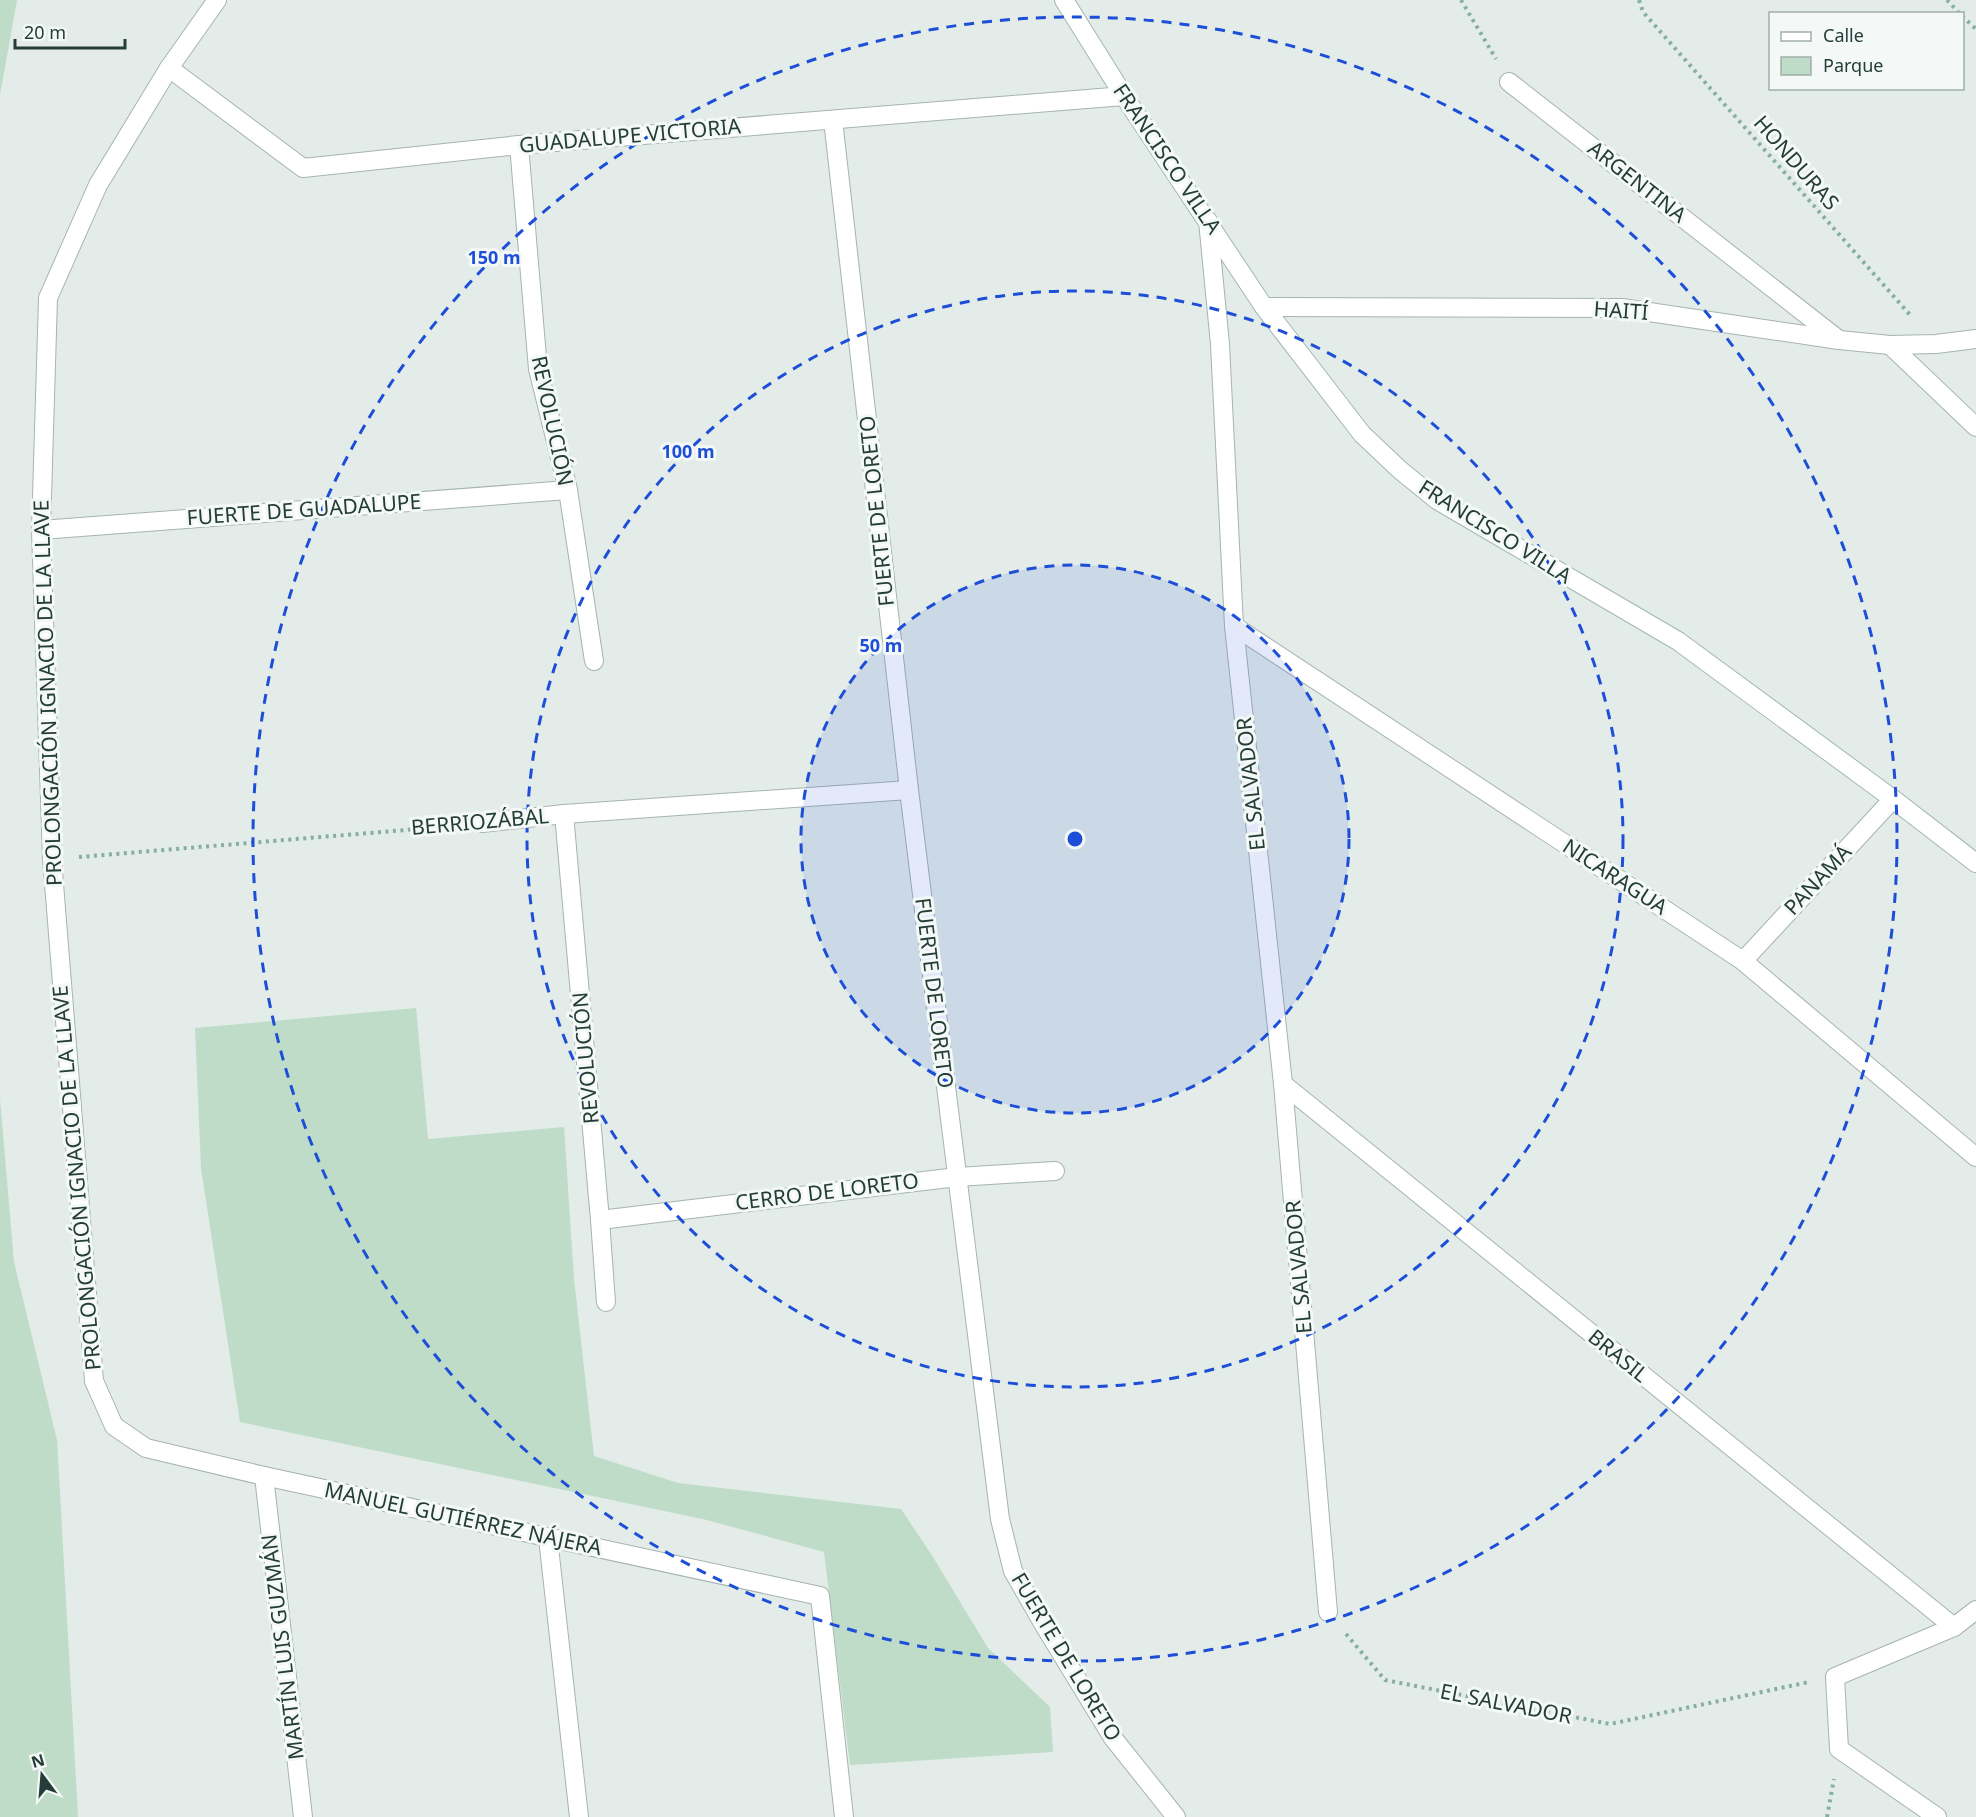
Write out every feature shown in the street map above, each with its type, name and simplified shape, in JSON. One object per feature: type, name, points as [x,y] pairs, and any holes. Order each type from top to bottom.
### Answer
[{"type":"street","name":"PROLONGACIÓN IGNACIO DE LA LLAVE","points":[[114,1426],[94,1381],[52,859],[41,530],[48,298],[98,185],[169,68],[217,0]]},
{"type":"street","name":"FRANCISCO VILLA","points":[[1064,0],[1264,308],[1362,434],[1400,470],[1437,500],[1678,641],[1976,863]]},
{"type":"street","name":"GUADALUPE VICTORIA","points":[[169,68],[303,168],[519,145],[1125,96]]},
{"type":"street","name":"ARGENTINA","points":[[1509,82],[1839,340]]},
{"type":"street","name":"FUERTE DE LORETO","points":[[833,120],[909,790],[1000,1519],[1013,1571],[1113,1738],[1176,1817]]},
{"type":"street","name":"REVOLUCIÓN","points":[[519,145],[538,369],[568,490],[594,661]]},
{"type":"street","name":"EL SALVADOR","points":[[1208,221],[1220,344],[1234,626],[1283,1084],[1328,1612]]},
{"type":"street","name":"HAITÍ","points":[[1264,308],[1622,308],[1839,340],[1890,345],[1935,344],[1976,339]]},
{"type":"street","points":[[1890,345],[1976,427]]},
{"type":"street","name":"FUERTE DE GUADALUPE","points":[[41,530],[568,490]]},
{"type":"street","name":"NICARAGUA","points":[[1234,626],[1743,961],[1976,1156]]},
{"type":"street","name":"BERRIOZÁBAL","points":[[482,823],[564,814],[909,790]]},
{"type":"street","name":"PANAMÁ","points":[[1743,961],[1893,799]]},
{"type":"street","name":"REVOLUCIÓN","points":[[564,814],[606,1302]]},
{"type":"street","name":"BRASIL","points":[[1283,1084],[1954,1627]]},
{"type":"street","name":"CERRO DE LORETO","points":[[600,1220],[957,1177],[1055,1171]]},
{"type":"street","name":"MANUEL GUTIÉRREZ NÁJERA","points":[[114,1426],[146,1448],[264,1476],[820,1596],[844,1817]]},
{"type":"street","name":"MARTÍN LUIS GUZMÁN","points":[[264,1476],[303,1817]]},
{"type":"street","points":[[548,1538],[579,1817]]},
{"type":"street","points":[[1938,1817],[1839,1749],[1835,1677],[1954,1627],[1976,1610]]},
{"type":"path","points":[[1461,0],[1509,82]]},
{"type":"path","name":"HONDURAS","points":[[1639,0],[1643,12],[1935,344]]},
{"type":"path","points":[[1947,0],[1958,12]]},
{"type":"path","points":[[1964,18],[1976,29]]},
{"type":"path","name":"BERRIOZÁBAL","points":[[52,859],[482,823]]},
{"type":"path","name":"EL SALVADOR","points":[[1328,1612],[1385,1680],[1610,1724],[1835,1677]]},
{"type":"path","points":[[1827,1817],[1839,1749]]},
{"type":"green space","points":[[0,0],[17,0],[0,95]]},
{"type":"green space","points":[[416,1008],[428,1139],[564,1127],[574,1279],[594,1456],[678,1483],[901,1509],[988,1648],[1050,1707],[1053,1752],[850,1765],[824,1552],[707,1520],[240,1422],[201,1168],[195,1028]]},
{"type":"green space","points":[[0,1099],[14,1262],[57,1440],[78,1817],[0,1817]]}]
